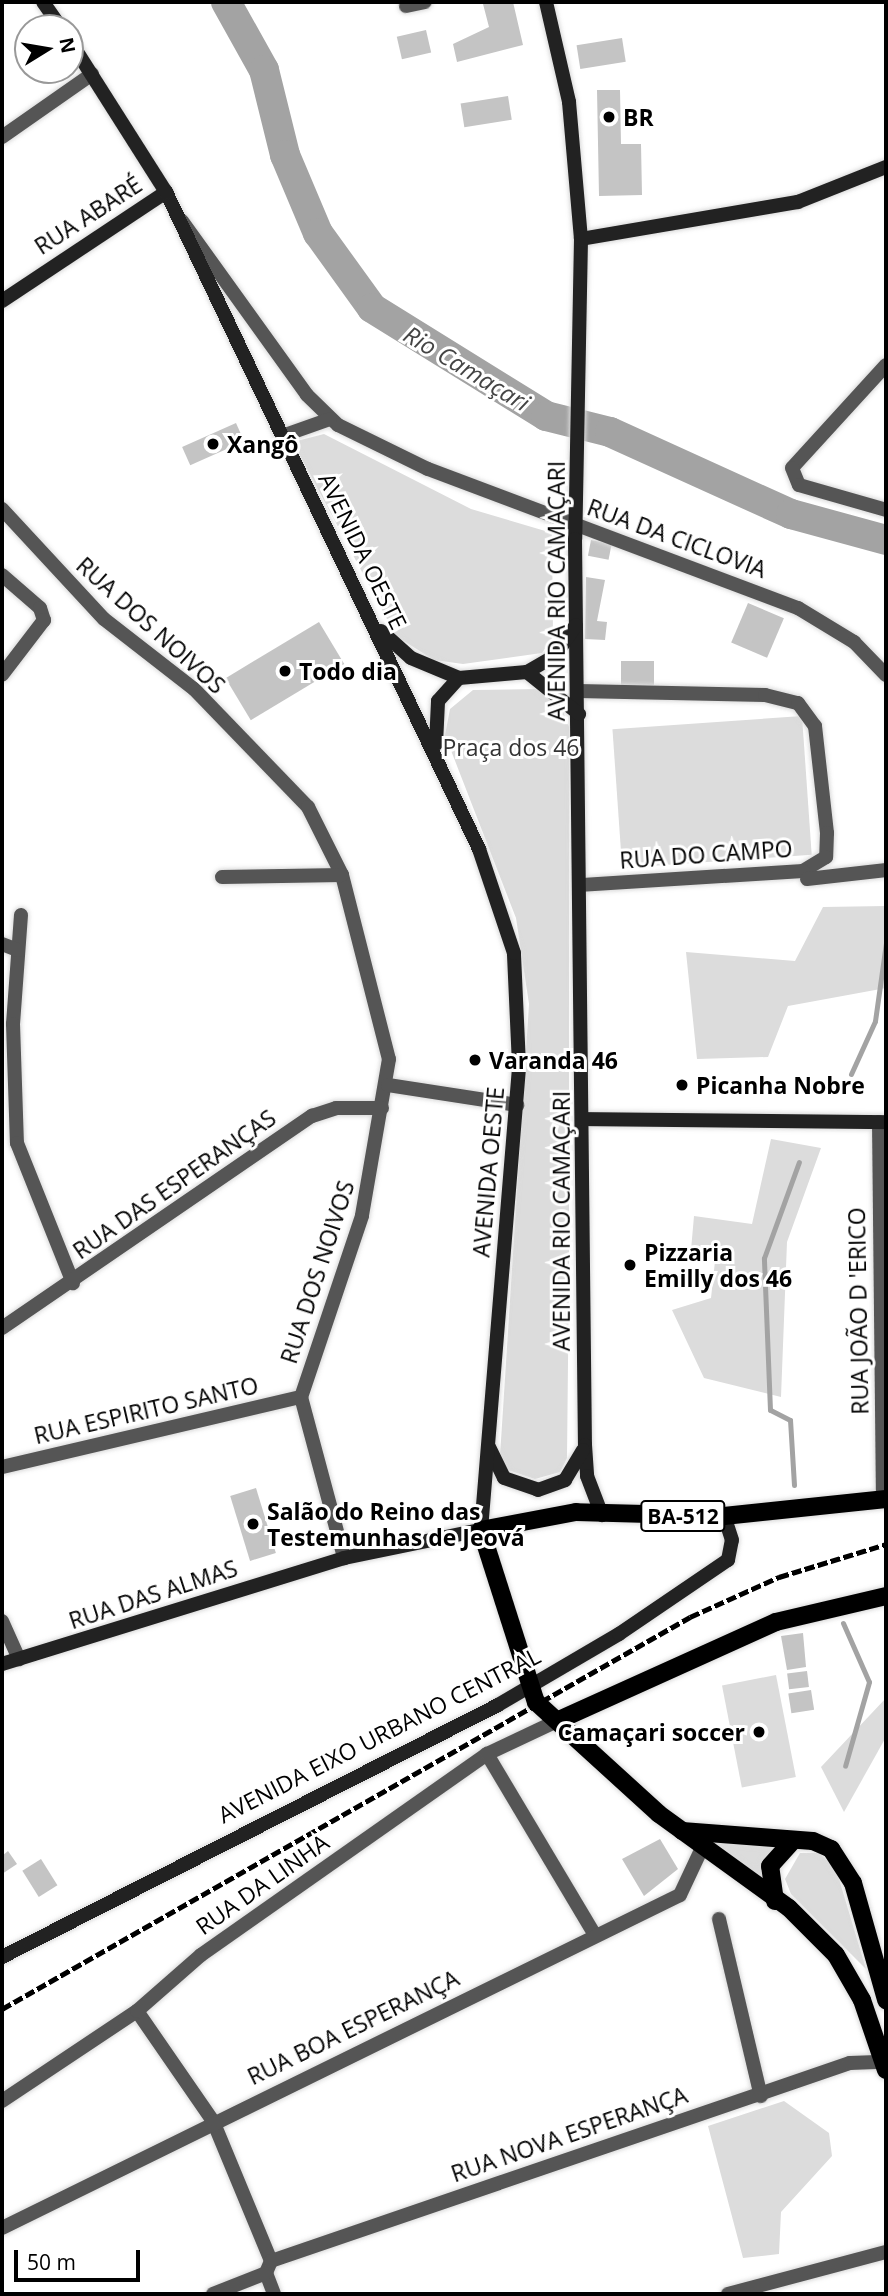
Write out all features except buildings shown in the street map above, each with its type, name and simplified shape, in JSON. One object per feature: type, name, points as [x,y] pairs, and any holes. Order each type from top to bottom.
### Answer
[{"type":"main road","name":"BA-512","points":[[481,1530],[576,1512],[602,1515],[724,1516],[885,1499]]},
{"type":"main road","points":[[481,1530],[528,1688],[559,1720],[682,1831],[775,1901],[836,1955],[862,2000],[885,2066]]},
{"type":"main road","points":[[559,1720],[776,1622],[886,1596]]},
{"type":"main road","points":[[682,1831],[791,1843],[819,1843],[838,1857],[853,1883],[873,1966],[886,2000]]},
{"type":"main road","points":[[775,1901],[771,1866],[791,1843]]},
{"type":"street","points":[[406,6],[425,2]]},
{"type":"street","name":"AVENIDA RIO CAMAÇARI","points":[[546,2],[569,102],[581,239],[575,525],[582,885],[585,1445],[587,1476],[602,1515]]},
{"type":"street","name":"AVENIDA OESTE","points":[[84,61],[166,192],[438,759],[493,883],[513,953],[520,995],[517,1105],[481,1530]]},
{"type":"street","points":[[2,137],[93,74]]},
{"type":"street","points":[[581,239],[798,202],[886,167]]},
{"type":"street","name":"RUA ABARÉ","points":[[2,301],[166,192]]},
{"type":"street","name":"RUA DA CICLOVIA","points":[[175,211],[330,419],[408,461],[798,608],[854,642],[886,675]]},
{"type":"street","points":[[886,365],[792,468],[799,485],[886,510]]},
{"type":"street","points":[[282,436],[330,419]]},
{"type":"street","name":"RUA DOS NOIVOS","points":[[2,509],[104,619],[194,689],[308,807],[342,875],[385,1033],[388,1085],[362,1216],[301,1397],[344,1558]]},
{"type":"street","points":[[2,575],[40,608],[44,620],[2,675]]},
{"type":"street","points":[[370,620],[411,658],[459,678],[527,672],[555,656],[576,625]]},
{"type":"street","points":[[527,672],[579,713]]},
{"type":"street","points":[[438,759],[434,713],[459,678]]},
{"type":"street","name":"RUA DO CAMPO","points":[[578,691],[765,695],[798,704],[815,726],[827,834],[826,857],[803,871],[582,885]]},
{"type":"street","points":[[807,879],[886,870]]},
{"type":"street","points":[[222,877],[342,875]]},
{"type":"street","points":[[21,915],[13,1024],[17,1143],[73,1283]]},
{"type":"street","points":[[2,944],[18,950]]},
{"type":"street","points":[[388,1085],[517,1105]]},
{"type":"street","name":"RUA DAS ESPERANÇAS","points":[[2,1328],[73,1283],[177,1204],[312,1116],[336,1108],[382,1108]]},
{"type":"street","points":[[583,1119],[882,1122]]},
{"type":"street","name":"RUA JOÃO D 'ERICO","points":[[882,1122],[885,1499]]},
{"type":"street","name":"RUA ESPIRITO SANTO","points":[[2,1467],[301,1397]]},
{"type":"street","points":[[487,1442],[504,1478],[538,1490],[565,1480],[585,1445]]},
{"type":"street","name":"AVENIDA EIXO URBANO CENTRAL","points":[[2,1957],[528,1688],[721,1567],[732,1540],[724,1516]]},
{"type":"street","name":"RUA DAS ALMAS","points":[[2,1664],[344,1558],[481,1530]]},
{"type":"street","points":[[2,1621],[19,1659]]},
{"type":"street","name":"RUA DA LINHA","points":[[2,2101],[137,2011],[201,1955],[487,1754],[559,1720]]},
{"type":"street","points":[[487,1754],[595,1935]]},
{"type":"street","name":"RUA BOA ESPERANÇA","points":[[2,2228],[213,2121],[680,1895],[702,1848]]},
{"type":"street","points":[[719,1919],[761,2096]]},
{"type":"street","points":[[873,1966],[886,1980]]},
{"type":"street","points":[[137,2011],[213,2121],[269,2267],[274,2294]]},
{"type":"street","name":"RUA NOVA ESPERANÇA","points":[[213,2294],[269,2267],[636,2132],[761,2096],[850,2063],[885,2066]]},
{"type":"street","points":[[728,2294],[886,2252]]},
{"type":"green space","points":[[324,434],[471,509],[552,533],[553,637],[542,653],[463,664],[434,660],[396,636],[293,442]]},
{"type":"green space","name":"Praça dos 46","points":[[543,689],[560,703],[569,727],[569,1268],[567,1458],[560,1472],[535,1479],[508,1470],[500,1456],[529,1004],[516,918],[445,735],[450,709],[473,690]]},
{"type":"green space","points":[[802,716],[812,855],[622,868],[612,729]]},
{"type":"green space","points":[[886,906],[886,988],[788,1006],[768,1057],[697,1059],[686,952],[795,961],[823,907]]},
{"type":"green space","points":[[771,1139],[821,1148],[787,1242],[781,1397],[704,1378],[672,1310],[711,1298],[716,1252],[691,1250],[694,1216],[752,1224]]},
{"type":"green space","name":"Camaçari soccer","points":[[776,1675],[796,1777],[742,1788],[722,1685]]},
{"type":"green space","points":[[886,1698],[886,1737],[844,1812],[821,1767]]},
{"type":"green space","points":[[687,1834],[791,1845],[769,1883]]},
{"type":"green space","points":[[800,1853],[819,1853],[836,1869],[866,1969],[791,1894],[785,1879]]},
{"type":"green space","points":[[784,2101],[829,2133],[832,2156],[781,2212],[779,2254],[743,2258],[708,2126]]},
{"type":"waterway","name":"Rio Camaçari","points":[[226,2],[264,70],[285,155],[318,233],[372,308],[546,416],[610,432],[791,514],[886,540]]},
{"type":"waterway","points":[[851,1074],[875,1021],[886,943]]},
{"type":"waterway","points":[[794,1485],[790,1420],[770,1410],[764,1258],[799,1162]]},
{"type":"waterway","points":[[843,1623],[869,1682],[845,1766]]},
{"type":"railway","points":[[2,2009],[690,1617],[779,1577],[886,1544]]},
{"type":"place","name":"BR","points":[[609,117]]},
{"type":"place","name":"Xangô","points":[[213,444]]},
{"type":"place","name":"Todo dia","points":[[285,671]]},
{"type":"place","name":"Varanda 46","points":[[475,1060]]},
{"type":"place","name":"Picanha Nobre","points":[[682,1085]]},
{"type":"place","name":"Pizzaria Emilly dos 46","points":[[630,1265]]},
{"type":"place","name":"Salão do Reino das Testemunhas de Jeová","points":[[253,1524]]},
{"type":"place","name":"Camaçari soccer","points":[[759,1732]]}]
